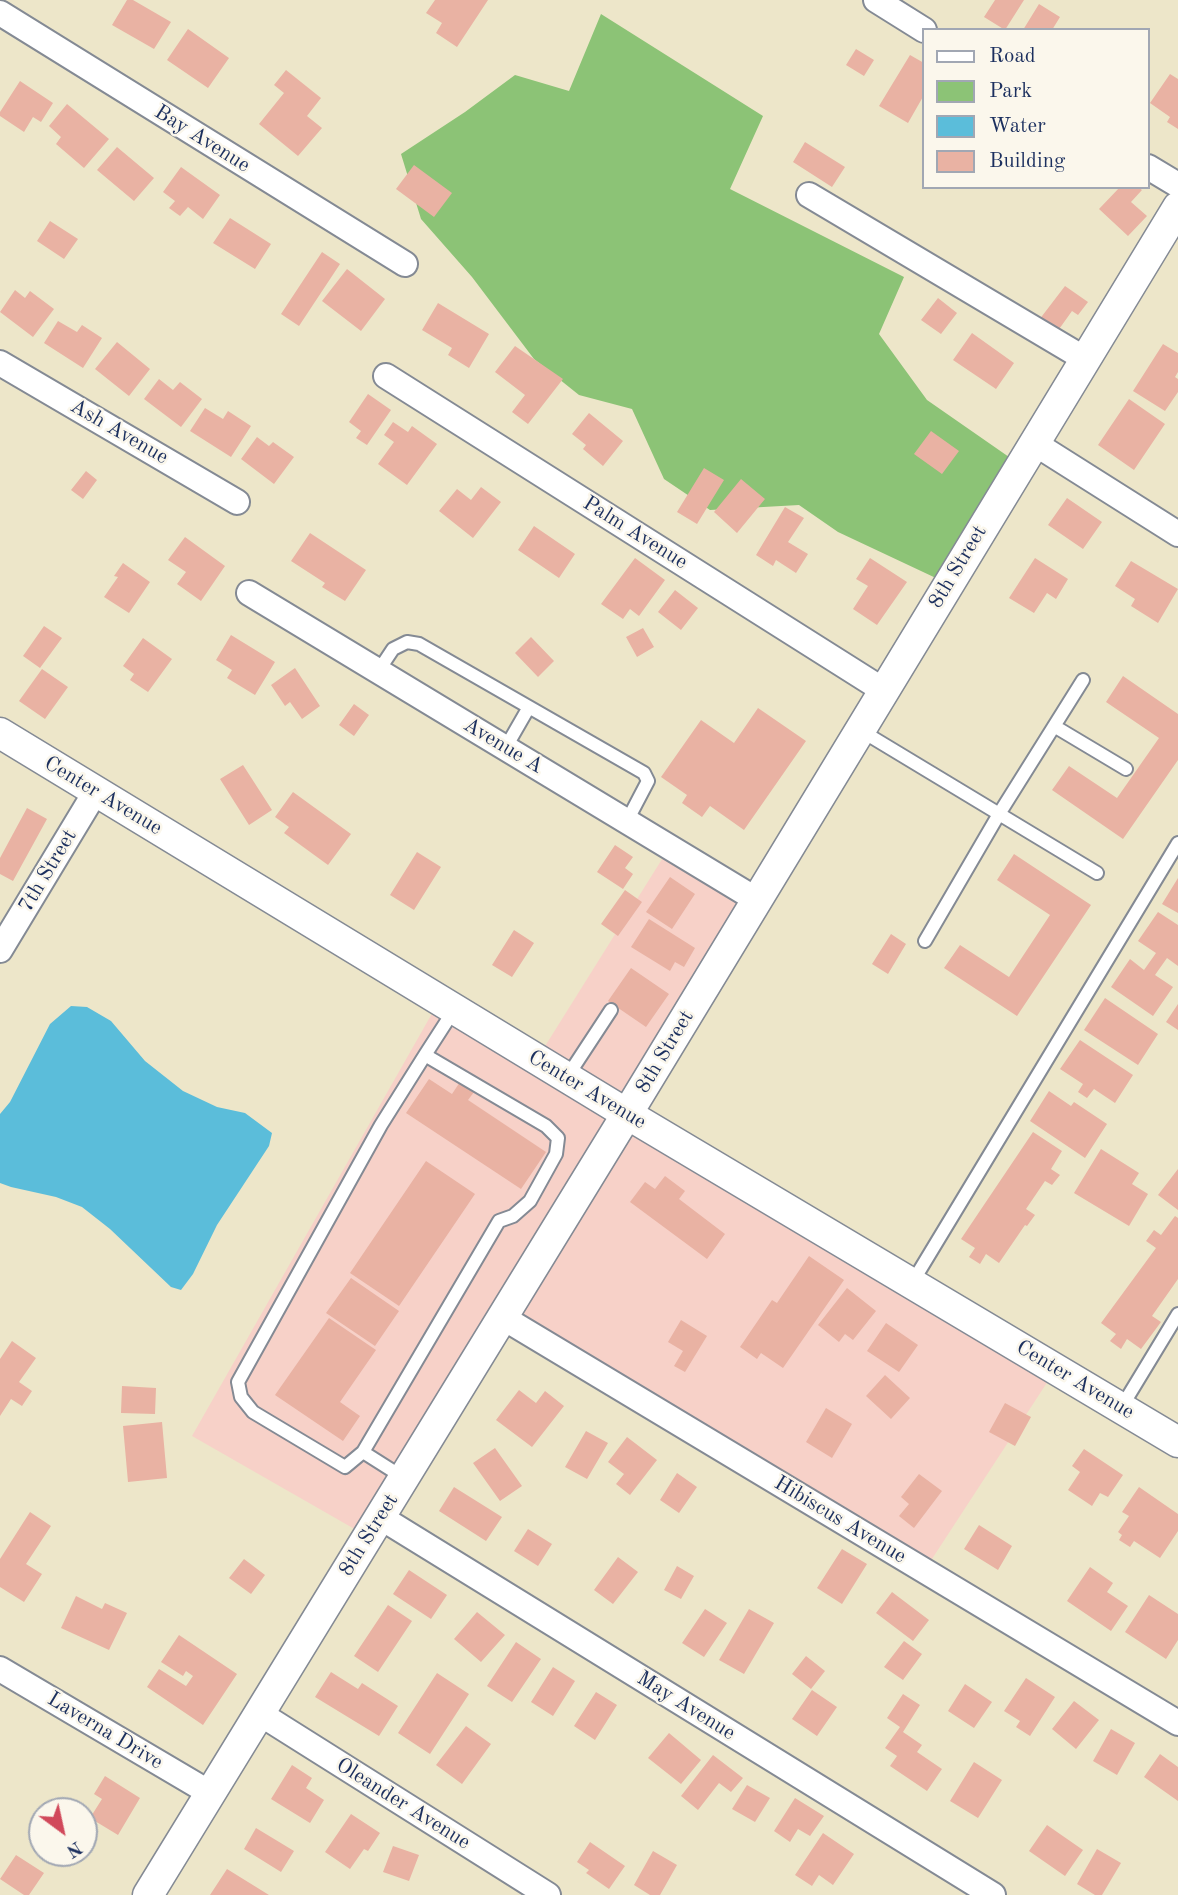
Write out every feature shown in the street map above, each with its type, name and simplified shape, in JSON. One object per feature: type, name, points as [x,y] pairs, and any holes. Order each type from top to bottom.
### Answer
[{"type":"street","points":[[876,0],[922,29]]},
{"type":"street","name":"Bay Avenue","points":[[0,13],[405,264]]},
{"type":"street","points":[[1150,168],[1178,185]]},
{"type":"street","points":[[809,195],[1085,359]]},
{"type":"street","name":"8th Street","points":[[148,1895],[1178,207]]},
{"type":"street","name":"Ash Avenue","points":[[0,363],[237,502]]},
{"type":"street","name":"Palm Avenue","points":[[386,376],[883,690]]},
{"type":"street","points":[[1034,443],[1178,534]]},
{"type":"street","name":"Avenue A","points":[[249,593],[757,900]]},
{"type":"street","name":"Center Avenue","points":[[0,733],[567,1078],[1178,1442]]},
{"type":"street","name":"7th Street","points":[[0,950],[96,791]]},
{"type":"street","name":"Hibiscus Avenue","points":[[502,1317],[1178,1723]]},
{"type":"street","name":"May Avenue","points":[[380,1517],[993,1895]]},
{"type":"street","name":"Laverna Drive","points":[[0,1669],[210,1793]]},
{"type":"street","name":"Oleander Avenue","points":[[259,1713],[548,1895]]},
{"type":"lane","points":[[379,670],[393,649],[407,642],[419,644],[644,773],[648,781],[627,821]]},
{"type":"lane","points":[[925,941],[999,814],[1083,680]]},
{"type":"lane","points":[[506,747],[529,707]]},
{"type":"lane","points":[[1054,726],[1126,769]]},
{"type":"lane","points":[[859,730],[1097,873]]},
{"type":"lane","points":[[912,1284],[1178,843]]},
{"type":"lane","points":[[425,1055],[546,1126],[558,1138],[556,1154],[530,1201],[513,1216],[499,1221],[363,1452],[345,1467],[253,1412],[241,1397],[238,1382],[380,1125],[425,1055],[455,1010]]},
{"type":"lane","points":[[567,1078],[611,1010]]},
{"type":"lane","points":[[1121,1408],[1178,1314]]},
{"type":"lane","points":[[363,1452],[404,1478]]},
{"type":"shaded area","points":[[664,856],[742,904],[622,1100],[542,1051]]},
{"type":"shaded area","points":[[434,1010],[612,1117],[358,1531],[192,1436]]},
{"type":"shaded area","points":[[631,1129],[1050,1378],[930,1562],[517,1314]]},
{"type":"green space","points":[[601,14],[763,116],[730,189],[904,277],[879,334],[927,400],[1009,457],[938,579],[838,532],[799,505],[710,510],[664,479],[632,409],[579,395],[534,359],[472,277],[421,219],[401,154],[515,75],[569,91]]},
{"type":"water","points":[[71,1006],[87,1007],[111,1021],[145,1061],[183,1091],[217,1107],[245,1113],[272,1133],[269,1146],[217,1225],[193,1274],[181,1290],[171,1287],[110,1229],[82,1207],[56,1197],[0,1183],[0,1114],[10,1102],[50,1024]]},
{"type":"building","points":[[127,0],[133,0],[171,22],[154,49],[112,25]]},
{"type":"building","points":[[435,0],[488,0],[457,47],[436,33],[442,23],[426,13]]},
{"type":"building","points":[[995,0],[1024,0],[1006,28],[984,17]]},
{"type":"building","points":[[1039,4],[1060,17],[1053,28],[1024,28]]},
{"type":"building","points":[[188,29],[229,58],[208,88],[167,60]]},
{"type":"building","points":[[856,49],[874,60],[864,76],[846,65]]},
{"type":"building","points":[[910,55],[922,62],[922,98],[908,123],[879,106]]},
{"type":"building","points":[[286,70],[321,98],[307,116],[322,128],[298,156],[259,124],[284,93],[274,85]]},
{"type":"building","points":[[1170,74],[1178,79],[1178,129],[1167,122],[1170,117],[1150,103]]},
{"type":"building","points":[[20,81],[53,103],[41,122],[33,117],[24,132],[0,116]]},
{"type":"building","points":[[67,104],[109,139],[84,168],[56,144],[61,137],[49,126]]},
{"type":"building","points":[[805,142],[845,167],[832,187],[793,162]]},
{"type":"building","points":[[117,147],[154,178],[134,201],[97,170]]},
{"type":"building","points":[[414,165],[452,193],[434,217],[396,189]]},
{"type":"building","points":[[181,167],[220,195],[203,219],[188,207],[180,216],[169,208],[175,201],[163,192]]},
{"type":"building","points":[[1118,189],[1141,189],[1131,202],[1147,216],[1128,236],[1099,209]]},
{"type":"building","points":[[230,218],[271,244],[255,269],[213,243]]},
{"type":"building","points":[[50,221],[78,239],[64,259],[37,241]]},
{"type":"building","points":[[322,252],[340,264],[299,326],[281,314]]},
{"type":"building","points":[[347,269],[385,299],[361,331],[322,301]]},
{"type":"building","points":[[1065,286],[1088,302],[1078,315],[1072,311],[1057,332],[1039,320]]},
{"type":"building","points":[[15,290],[25,298],[30,291],[54,309],[33,337],[0,312]]},
{"type":"building","points":[[938,298],[957,313],[941,334],[921,320]]},
{"type":"building","points":[[438,303],[489,334],[469,368],[448,355],[452,348],[422,330]]},
{"type":"building","points":[[58,321],[77,332],[82,325],[102,338],[83,368],[44,343]]},
{"type":"building","points":[[972,333],[1014,363],[996,389],[953,360]]},
{"type":"building","points":[[117,342],[150,369],[129,396],[95,369]]},
{"type":"building","points":[[1163,344],[1178,353],[1178,372],[1175,377],[1178,379],[1178,392],[1165,411],[1133,391]]},
{"type":"building","points":[[515,346],[563,379],[528,424],[512,412],[525,395],[495,372]]},
{"type":"building","points":[[159,379],[173,390],[180,382],[202,399],[181,427],[144,399]]},
{"type":"building","points":[[368,394],[391,410],[367,445],[356,438],[361,431],[349,422]]},
{"type":"building","points":[[1129,399],[1165,424],[1134,470],[1098,445]]},
{"type":"building","points":[[205,408],[223,419],[228,411],[251,426],[231,457],[190,431]]},
{"type":"building","points":[[589,413],[623,441],[603,466],[583,449],[586,445],[572,434]]},
{"type":"building","points":[[393,422],[408,432],[412,426],[437,444],[407,485],[378,464],[394,442],[384,435]]},
{"type":"building","points":[[931,431],[959,451],[942,474],[914,454]]},
{"type":"building","points":[[257,437],[269,446],[273,442],[294,457],[274,484],[241,459]]},
{"type":"building","points":[[704,468],[724,480],[697,524],[677,512]]},
{"type":"building","points":[[86,471],[97,480],[83,499],[71,490]]},
{"type":"building","points":[[741,479],[765,499],[737,533],[714,512]]},
{"type":"building","points":[[481,487],[501,502],[473,538],[439,511],[457,489],[471,500]]},
{"type":"building","points":[[1067,498],[1102,522],[1083,549],[1048,525]]},
{"type":"building","points":[[785,507],[804,518],[788,542],[808,554],[796,573],[776,560],[773,566],[756,555]]},
{"type":"building","points":[[534,526],[575,554],[559,578],[518,550]]},
{"type":"building","points":[[310,533],[366,570],[345,601],[322,587],[325,583],[291,561]]},
{"type":"building","points":[[185,537],[225,566],[201,601],[177,584],[186,572],[168,560]]},
{"type":"building","points":[[635,558],[665,580],[639,616],[630,609],[623,619],[601,604]]},
{"type":"building","points":[[870,558],[907,582],[877,625],[853,609],[868,586],[856,579]]},
{"type":"building","points":[[1035,558],[1068,579],[1056,599],[1047,593],[1034,613],[1009,598]]},
{"type":"building","points":[[1131,561],[1178,589],[1158,623],[1131,606],[1135,599],[1115,586]]},
{"type":"building","points":[[123,563],[150,582],[129,613],[104,597],[118,577],[114,576]]},
{"type":"building","points":[[675,590],[698,608],[681,630],[658,612]]},
{"type":"building","points":[[44,626],[62,638],[40,668],[23,656]]},
{"type":"building","points":[[643,628],[654,647],[637,657],[626,637]]},
{"type":"building","points":[[231,635],[275,662],[255,695],[227,678],[232,670],[216,660]]},
{"type":"building","points":[[531,637],[554,661],[538,677],[515,653]]},
{"type":"building","points":[[143,638],[172,659],[148,692],[130,680],[134,674],[123,666]]},
{"type":"building","points":[[295,668],[320,706],[302,719],[290,702],[285,706],[271,685]]},
{"type":"building","points":[[42,669],[68,687],[45,719],[19,701]]},
{"type":"building","points":[[1123,676],[1178,714],[1178,760],[1123,839],[1052,790],[1069,766],[1117,798],[1159,738],[1106,702]]},
{"type":"building","points":[[354,704],[369,715],[354,736],[339,725]]},
{"type":"building","points":[[758,708],[806,741],[744,830],[710,806],[702,817],[682,803],[687,795],[661,777],[701,720],[734,743]]},
{"type":"building","points":[[243,765],[272,810],[249,825],[220,779]]},
{"type":"building","points":[[293,792],[351,834],[328,865],[284,833],[289,827],[275,817]]},
{"type":"building","points":[[27,808],[47,819],[13,881],[0,874],[0,858]]},
{"type":"building","points":[[615,845],[633,857],[625,868],[633,874],[623,889],[597,872]]},
{"type":"building","points":[[417,852],[441,867],[414,910],[390,895]]},
{"type":"building","points":[[1014,854],[1091,905],[1017,1016],[944,968],[960,945],[1009,977],[1050,915],[997,880]]},
{"type":"building","points":[[670,877],[695,894],[672,929],[646,912]]},
{"type":"building","points":[[1178,878],[1178,913],[1162,904]]},
{"type":"building","points":[[625,890],[642,902],[618,936],[601,924]]},
{"type":"building","points":[[1158,912],[1178,925],[1178,966],[1167,958],[1155,975],[1173,987],[1153,1016],[1111,987],[1130,959],[1144,970],[1156,953],[1138,941]]},
{"type":"building","points":[[649,919],[695,948],[684,967],[675,962],[670,971],[631,947]]},
{"type":"building","points":[[514,930],[534,943],[512,977],[492,965]]},
{"type":"building","points":[[891,934],[906,944],[888,974],[872,964]]},
{"type":"building","points":[[631,968],[669,994],[646,1027],[608,1001]]},
{"type":"building","points":[[1105,998],[1158,1034],[1138,1065],[1084,1030]]},
{"type":"building","points":[[1178,1004],[1178,1030],[1166,1022]]},
{"type":"building","points":[[1080,1040],[1133,1075],[1115,1103],[1094,1089],[1087,1098],[1078,1092],[1083,1084],[1060,1069]]},
{"type":"building","points":[[429,1079],[452,1094],[460,1082],[474,1092],[468,1100],[546,1152],[521,1189],[406,1113]]},
{"type":"building","points":[[1049,1091],[1071,1106],[1074,1102],[1107,1124],[1085,1158],[1030,1121]]},
{"type":"building","points":[[1033,1132],[1062,1151],[1051,1169],[1060,1175],[1052,1185],[1045,1181],[1026,1209],[1035,1215],[999,1263],[986,1254],[980,1264],[969,1257],[975,1248],[961,1239]]},
{"type":"building","points":[[1101,1149],[1139,1173],[1132,1184],[1148,1194],[1129,1226],[1074,1193]]},
{"type":"building","points":[[426,1161],[475,1194],[399,1306],[350,1273]]},
{"type":"building","points":[[1178,1169],[1178,1210],[1158,1195]]},
{"type":"building","points":[[665,1176],[685,1191],[679,1199],[725,1234],[707,1259],[630,1202],[645,1182],[655,1189]]},
{"type":"building","points":[[1175,1216],[1178,1218],[1178,1279],[1152,1316],[1161,1322],[1141,1349],[1127,1339],[1121,1349],[1110,1341],[1116,1334],[1101,1323],[1156,1248],[1146,1241],[1154,1230],[1161,1235]]},
{"type":"building","points":[[809,1256],[844,1280],[783,1368],[761,1353],[757,1359],[740,1347],[772,1300],[777,1303]]},
{"type":"building","points":[[351,1278],[399,1311],[375,1346],[326,1313]]},
{"type":"building","points":[[847,1288],[876,1311],[853,1340],[845,1334],[839,1342],[818,1325]]},
{"type":"building","points":[[329,1318],[376,1350],[340,1402],[360,1416],[343,1441],[275,1395]]},
{"type":"building","points":[[681,1320],[707,1336],[685,1372],[674,1366],[683,1351],[668,1342]]},
{"type":"building","points":[[886,1323],[918,1345],[899,1372],[867,1351]]},
{"type":"building","points":[[12,1341],[36,1358],[19,1382],[32,1391],[22,1406],[11,1399],[0,1416],[0,1359]]},
{"type":"building","points":[[885,1375],[910,1398],[891,1419],[866,1396]]},
{"type":"building","points":[[122,1386],[156,1388],[155,1414],[121,1413]]},
{"type":"building","points":[[519,1390],[536,1403],[545,1391],[564,1406],[532,1447],[496,1420]]},
{"type":"building","points":[[1005,1403],[1031,1417],[1015,1446],[989,1432]]},
{"type":"building","points":[[826,1408],[852,1424],[832,1458],[806,1442]]},
{"type":"building","points":[[162,1422],[167,1478],[128,1482],[123,1426]]},
{"type":"building","points":[[586,1431],[608,1443],[587,1479],[565,1467]]},
{"type":"building","points":[[627,1437],[657,1460],[630,1495],[616,1484],[624,1474],[608,1462]]},
{"type":"building","points":[[495,1448],[522,1486],[500,1501],[473,1463]]},
{"type":"building","points":[[1084,1449],[1123,1475],[1108,1497],[1100,1493],[1092,1506],[1068,1490],[1080,1472],[1072,1466]]},
{"type":"building","points":[[677,1473],[697,1487],[679,1513],[660,1500]]},
{"type":"building","points":[[919,1474],[942,1491],[914,1528],[899,1516],[909,1504],[901,1497]]},
{"type":"building","points":[[454,1487],[502,1517],[486,1541],[439,1511]]},
{"type":"building","points":[[1139,1487],[1178,1514],[1178,1531],[1160,1558],[1134,1541],[1130,1547],[1119,1540],[1122,1535],[1118,1532],[1129,1516],[1122,1512]]},
{"type":"building","points":[[30,1512],[51,1526],[26,1564],[42,1574],[24,1602],[0,1587],[0,1559]]},
{"type":"building","points":[[979,1525],[1012,1546],[998,1570],[964,1549]]},
{"type":"building","points":[[528,1529],[552,1544],[538,1566],[514,1551]]},
{"type":"building","points":[[842,1549],[867,1564],[842,1604],[817,1588]]},
{"type":"building","points":[[618,1557],[638,1572],[613,1604],[594,1590]]},
{"type":"building","points":[[244,1559],[265,1575],[251,1594],[229,1578]]},
{"type":"building","points":[[677,1566],[694,1576],[681,1599],[664,1590]]},
{"type":"building","points":[[1090,1567],[1113,1583],[1107,1592],[1128,1606],[1111,1631],[1067,1601]]},
{"type":"building","points":[[409,1570],[447,1595],[431,1619],[393,1594]]},
{"type":"building","points":[[892,1592],[929,1620],[913,1641],[876,1613]]},
{"type":"building","points":[[1149,1595],[1178,1614],[1178,1640],[1166,1659],[1125,1632]]},
{"type":"building","points":[[76,1596],[102,1609],[105,1603],[127,1613],[109,1650],[61,1628]]},
{"type":"building","points":[[388,1605],[412,1621],[378,1672],[354,1656]]},
{"type":"building","points":[[705,1609],[727,1623],[704,1657],[682,1643]]},
{"type":"building","points":[[749,1609],[774,1623],[744,1674],[719,1660]]},
{"type":"building","points":[[477,1612],[505,1635],[481,1662],[454,1639]]},
{"type":"building","points":[[179,1635],[237,1674],[203,1725],[147,1687],[159,1669],[186,1686],[193,1676],[186,1671],[183,1676],[161,1662]]},
{"type":"building","points":[[904,1641],[922,1654],[903,1680],[884,1667]]},
{"type":"building","points":[[516,1642],[541,1659],[512,1702],[487,1686]]},
{"type":"building","points":[[806,1656],[825,1671],[811,1689],[792,1674]]},
{"type":"building","points":[[553,1667],[575,1681],[553,1716],[531,1702]]},
{"type":"building","points":[[331,1672],[358,1689],[362,1683],[398,1706],[379,1736],[315,1697]]},
{"type":"building","points":[[437,1673],[469,1694],[430,1754],[398,1733]]},
{"type":"building","points":[[1026,1678],[1055,1697],[1030,1736],[1016,1727],[1020,1721],[1004,1711]]},
{"type":"building","points":[[965,1684],[992,1702],[974,1728],[948,1711]]},
{"type":"building","points":[[812,1690],[837,1707],[817,1736],[792,1719]]},
{"type":"building","points":[[596,1692],[617,1705],[595,1740],[574,1726]]},
{"type":"building","points":[[903,1694],[920,1705],[903,1732],[922,1745],[917,1752],[942,1769],[927,1791],[890,1766],[897,1756],[885,1748],[900,1727],[887,1718]]},
{"type":"building","points":[[1074,1701],[1099,1720],[1076,1749],[1052,1729]]},
{"type":"building","points":[[466,1726],[491,1744],[462,1784],[436,1765]]},
{"type":"building","points":[[1111,1729],[1135,1743],[1117,1775],[1093,1761]]},
{"type":"building","points":[[669,1733],[701,1760],[681,1784],[648,1758]]},
{"type":"building","points":[[1160,1754],[1178,1767],[1178,1801],[1144,1777]]},
{"type":"building","points":[[713,1755],[743,1778],[731,1792],[719,1783],[698,1810],[681,1796]]},
{"type":"building","points":[[974,1762],[1002,1780],[978,1818],[950,1801]]},
{"type":"building","points":[[292,1765],[312,1778],[306,1788],[324,1800],[310,1823],[271,1799]]},
{"type":"building","points":[[105,1776],[140,1798],[118,1835],[98,1823],[98,1805],[102,1799],[94,1794]]},
{"type":"building","points":[[747,1785],[770,1798],[755,1822],[732,1809]]},
{"type":"building","points":[[795,1798],[824,1816],[810,1836],[798,1829],[790,1842],[774,1831]]},
{"type":"building","points":[[351,1814],[380,1833],[368,1851],[364,1849],[350,1869],[325,1852]]},
{"type":"building","points":[[1047,1825],[1083,1850],[1065,1876],[1029,1851]]},
{"type":"building","points":[[256,1828],[294,1851],[281,1872],[244,1849]]},
{"type":"building","points":[[823,1833],[854,1854],[833,1885],[819,1875],[812,1886],[795,1875]]},
{"type":"building","points":[[590,1842],[625,1866],[609,1889],[586,1873],[589,1870],[577,1862]]},
{"type":"building","points":[[393,1846],[419,1855],[409,1881],[383,1872]]},
{"type":"building","points":[[1097,1849],[1121,1863],[1102,1895],[1095,1895],[1077,1884]]},
{"type":"building","points":[[653,1851],[677,1865],[660,1895],[650,1895],[634,1885]]},
{"type":"building","points":[[16,1855],[28,1863],[28,1867],[35,1867],[44,1873],[29,1895],[24,1895],[0,1879]]},
{"type":"building","points":[[227,1869],[269,1895],[210,1895]]}]
